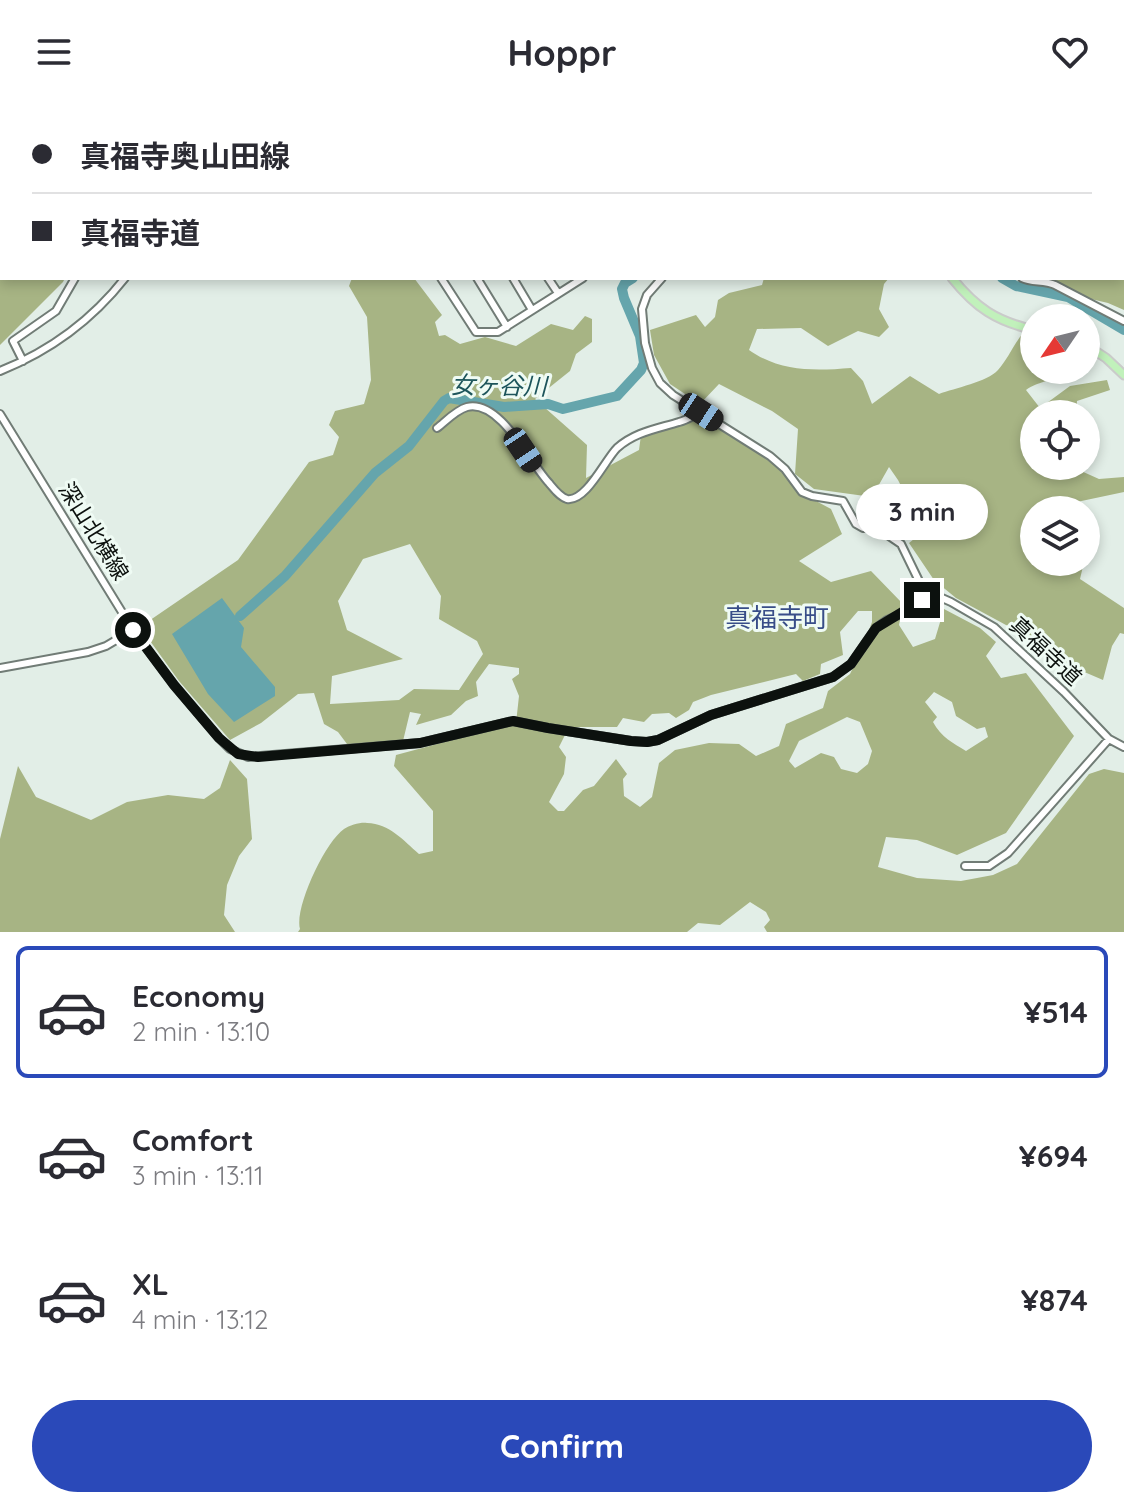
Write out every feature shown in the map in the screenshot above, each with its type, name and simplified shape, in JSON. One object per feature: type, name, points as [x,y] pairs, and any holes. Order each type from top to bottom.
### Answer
[{"type":"main road","points":[[954,280],[972,301],[987,312],[1020,326]]},
{"type":"main road","points":[[1100,354],[1124,375]]},
{"type":"street","points":[[23,361],[13,341],[56,311],[74,280]]},
{"type":"street","points":[[0,371],[66,336],[86,320],[123,280]]},
{"type":"street","points":[[478,280],[507,327]]},
{"type":"street","points":[[514,280],[532,310]]},
{"type":"street","points":[[549,280],[558,293]]},
{"type":"street","points":[[443,281],[476,332],[498,332],[580,280]]},
{"type":"street","name":"真福寺道","points":[[660,280],[647,295],[642,309],[648,357],[660,383],[673,395],[770,456],[785,469],[802,492],[843,501],[856,524],[863,528],[876,527],[901,544],[919,581],[933,594],[994,627],[1109,739],[1123,747]]},
{"type":"street","points":[[1026,280],[1047,281],[1124,321]]},
{"type":"street","points":[[437,428],[466,408],[476,406],[485,409],[508,427],[555,490],[564,498],[572,499],[585,491],[607,460],[626,441],[647,430],[701,412]]},
{"type":"street","name":"深山北横線","points":[[0,414],[133,630],[219,738],[230,749],[248,757],[420,743],[513,721],[647,742],[658,740],[711,715],[833,677],[851,664],[876,628],[933,594]]},
{"type":"street","points":[[0,668],[88,652],[106,646],[133,630]]},
{"type":"street","points":[[965,866],[989,866],[1008,853],[1109,739]]},
{"type":"green space","points":[[0,280],[64,280],[63,282],[0,345]]},
{"type":"green space","points":[[351,280],[416,280],[442,315],[435,322],[439,336],[445,335],[460,344],[485,337],[516,346],[551,324],[573,330],[585,316],[592,319],[592,342],[576,354],[570,371],[535,399],[587,445],[586,478],[639,450],[641,435],[694,421],[710,421],[777,466],[801,493],[831,509],[842,534],[799,561],[831,582],[871,571],[903,604],[899,625],[913,647],[935,639],[944,609],[980,628],[996,642],[986,656],[1001,678],[1026,673],[1074,736],[1006,833],[957,855],[917,840],[886,837],[878,867],[917,878],[961,881],[993,875],[1017,864],[1089,774],[1104,769],[1124,773],[1124,932],[767,932],[764,927],[770,920],[766,912],[750,902],[720,925],[698,923],[687,932],[298,932],[306,892],[320,861],[336,836],[349,826],[365,823],[383,826],[419,854],[433,851],[433,811],[394,766],[396,755],[516,723],[519,696],[512,679],[519,674],[519,668],[489,664],[476,682],[478,696],[466,701],[451,715],[416,725],[421,714],[410,712],[403,741],[350,748],[338,732],[324,724],[314,693],[298,694],[261,723],[230,740],[179,681],[140,627],[238,560],[309,462],[333,455],[339,437],[329,425],[335,411],[364,404],[371,380],[367,317],[349,286]],"holes":[[[410,544],[441,596],[439,619],[477,641],[483,654],[459,690],[414,689],[399,700],[330,704],[332,676],[403,659],[347,630],[338,601],[363,559]],[[858,611],[872,611],[872,622],[850,674],[828,691],[823,708],[786,724],[779,746],[756,756],[739,744],[709,743],[675,750],[659,763],[652,797],[640,807],[624,796],[623,779],[627,774],[616,759],[594,786],[583,790],[564,811],[558,811],[549,802],[564,774],[566,757],[559,747],[569,727],[617,727],[623,718],[644,722],[652,714],[669,713],[676,718],[689,710],[693,702],[711,695],[796,674],[803,681],[820,674],[821,664],[843,655],[840,632]],[[934,692],[952,702],[956,716],[977,729],[985,727],[988,737],[966,751],[948,739],[933,722],[937,717],[925,702]],[[847,717],[860,722],[872,751],[868,764],[857,773],[841,769],[834,757],[821,753],[795,768],[789,761],[799,741]]]},
{"type":"green space","points":[[763,280],[887,280],[879,309],[889,327],[879,337],[858,331],[828,346],[801,328],[757,329],[749,350],[785,366],[851,368],[863,381],[872,404],[910,376],[939,394],[986,378],[1002,366],[1020,338],[1020,384],[1037,384],[1026,390],[1034,400],[1020,400],[1020,480],[1124,477],[1124,492],[1100,497],[1020,496],[1020,576],[1081,576],[1080,579],[1124,608],[1124,634],[1120,633],[1112,646],[1103,680],[1054,659],[1021,633],[956,598],[934,580],[909,543],[924,531],[889,467],[872,497],[814,489],[795,474],[798,429],[772,411],[719,384],[700,404],[670,384],[654,355],[650,330],[696,315],[705,327],[715,317],[718,300],[729,293],[762,285]]},
{"type":"green space","points":[[1019,280],[1124,280],[1124,310],[1108,303]]},
{"type":"green space","points":[[1107,380],[1110,390],[1080,400],[1051,400],[1070,386],[1100,384],[1100,381]]},
{"type":"green space","points":[[230,760],[247,779],[252,839],[239,856],[227,885],[224,915],[235,932],[0,932],[0,839],[18,766],[36,797],[91,820],[127,802],[168,795],[204,799],[220,788]]},
{"type":"water","points":[[222,598],[244,628],[241,647],[275,687],[275,696],[234,722],[208,694],[172,634]]},
{"type":"waterway","name":"女ヶ谷川","points":[[240,616],[285,576],[375,473],[409,446],[449,398],[504,407],[548,404],[563,409],[617,396],[644,363],[640,336],[622,289],[630,280]]},
{"type":"waterway","points":[[1006,280],[1016,286],[1068,297],[1124,330]]},
{"type":"district","name":"真福寺町","points":[[777,618]]},
{"type":"route","points":[[133,630],[219,738],[238,754],[258,757],[420,743],[513,721],[631,741],[658,740],[711,715],[833,677],[851,664],[876,628],[922,600]]}]
